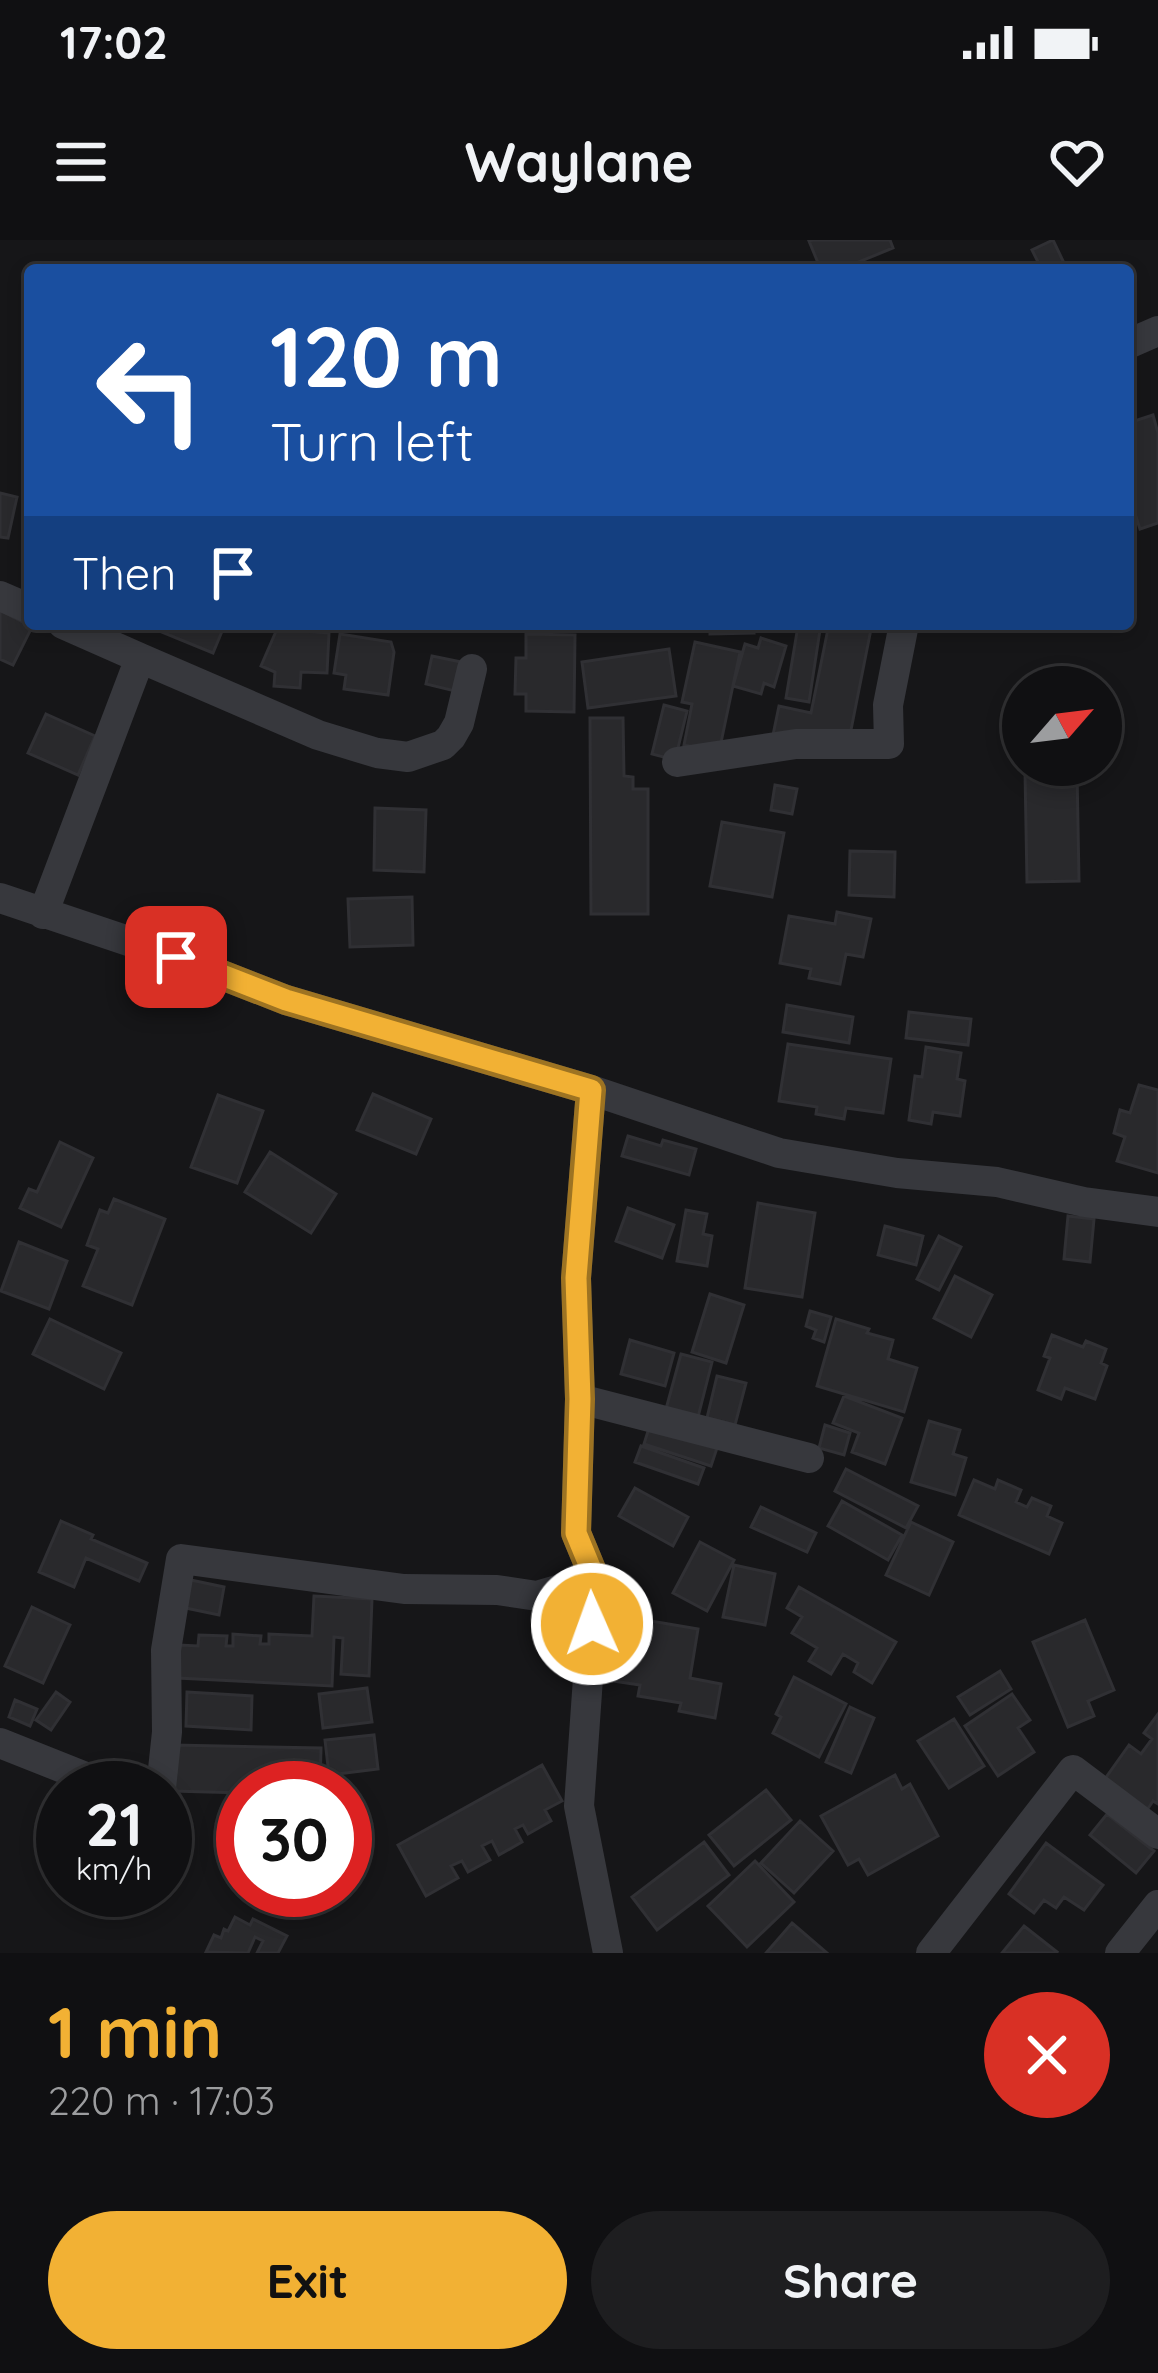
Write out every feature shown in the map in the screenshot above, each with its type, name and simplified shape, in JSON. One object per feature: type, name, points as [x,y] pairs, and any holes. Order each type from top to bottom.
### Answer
[{"type":"street","points":[[77,630],[318,735],[408,757],[443,745],[451,736],[459,723],[472,669]]},
{"type":"street","points":[[676,762],[796,744],[889,744],[888,705],[903,630]]},
{"type":"street","points":[[43,914],[140,658]]},
{"type":"street","points":[[0,898],[286,1000],[591,1090],[779,1153],[997,1182],[1084,1202],[1158,1212]]},
{"type":"street","points":[[591,1090],[576,1278],[580,1399],[576,1533],[595,1579],[579,1806],[608,1953]]},
{"type":"street","points":[[580,1399],[809,1458]]},
{"type":"street","points":[[164,1761],[166,1650],[181,1559],[404,1588],[537,1596],[595,1579]]},
{"type":"street","points":[[0,1744],[44,1761]]},
{"type":"street","points":[[931,1953],[1073,1770],[1158,1834]]},
{"type":"street","points":[[1120,1953],[1158,1905]]},
{"type":"building","points":[[890,240],[893,248],[854,264],[819,264],[809,241]]},
{"type":"building","points":[[1053,240],[1064,263],[1039,264],[1032,250]]},
{"type":"building","points":[[1153,415],[1158,433],[1158,523],[1140,529],[1134,510],[1134,421]]},
{"type":"building","points":[[0,493],[17,497],[8,538],[0,537]]},
{"type":"building","points":[[0,610],[30,630],[13,665],[0,659]]},
{"type":"building","points":[[160,630],[223,630],[213,653]]},
{"type":"building","points":[[277,630],[329,633],[327,673],[301,672],[300,688],[274,686],[275,672],[261,666]]},
{"type":"building","points":[[710,630],[754,633],[710,634]]},
{"type":"building","points":[[797,630],[820,630],[809,702],[786,698]]},
{"type":"building","points":[[828,630],[871,630],[847,750],[773,735],[779,706],[811,713]]},
{"type":"building","points":[[340,634],[391,642],[388,695],[344,689],[346,675],[334,673]]},
{"type":"building","points":[[526,634],[575,635],[574,712],[526,711],[526,694],[515,694],[516,658],[526,658]]},
{"type":"building","points":[[761,638],[786,646],[774,687],[764,683],[761,694],[733,686],[745,644],[758,648]]},
{"type":"building","points":[[695,642],[740,652],[719,752],[684,745],[692,704],[682,702]]},
{"type":"building","points":[[669,649],[676,696],[588,708],[582,662]]},
{"type":"building","points":[[432,656],[461,662],[455,691],[426,684]]},
{"type":"building","points":[[664,705],[687,711],[675,760],[652,754]]},
{"type":"building","points":[[46,714],[95,736],[78,775],[28,753]]},
{"type":"building","points":[[590,718],[623,718],[624,776],[633,777],[633,789],[648,789],[648,914],[591,914]]},
{"type":"building","points":[[775,785],[797,789],[792,814],[771,810]]},
{"type":"building","points":[[1025,786],[1077,786],[1079,881],[1027,882]]},
{"type":"building","points":[[375,808],[426,810],[424,872],[374,870]]},
{"type":"building","points":[[722,822],[784,833],[772,897],[710,886]]},
{"type":"building","points":[[850,851],[895,852],[894,897],[849,895]]},
{"type":"building","points":[[412,897],[413,945],[350,947],[348,899]]},
{"type":"building","points":[[837,912],[871,919],[863,957],[846,954],[840,984],[809,978],[811,969],[780,963],[789,916],[835,924]]},
{"type":"building","points":[[787,1005],[853,1017],[849,1043],[783,1032]]},
{"type":"building","points":[[909,1012],[971,1019],[968,1045],[906,1038]]},
{"type":"building","points":[[788,1044],[891,1059],[883,1113],[846,1108],[844,1119],[816,1114],[817,1107],[779,1101]]},
{"type":"building","points":[[926,1047],[961,1053],[957,1079],[965,1081],[960,1116],[933,1112],[931,1124],[909,1120],[915,1076],[922,1077]]},
{"type":"building","points":[[1139,1085],[1158,1090],[1158,1173],[1117,1161],[1125,1137],[1114,1133],[1120,1110],[1130,1113]]},
{"type":"building","points":[[373,1094],[431,1119],[416,1154],[357,1130]]},
{"type":"building","points":[[218,1095],[263,1111],[237,1183],[191,1167]]},
{"type":"building","points":[[628,1136],[661,1146],[663,1140],[696,1149],[689,1175],[622,1156]]},
{"type":"building","points":[[60,1142],[93,1158],[61,1227],[20,1208],[29,1189],[37,1192]]},
{"type":"building","points":[[270,1152],[336,1194],[311,1233],[245,1192]]},
{"type":"building","points":[[114,1199],[165,1219],[132,1305],[83,1286],[98,1249],[87,1245],[100,1210],[108,1213]]},
{"type":"building","points":[[758,1203],[815,1213],[802,1297],[745,1288]]},
{"type":"building","points":[[628,1208],[674,1225],[662,1258],[616,1241]]},
{"type":"building","points":[[686,1210],[707,1214],[703,1234],[712,1236],[707,1266],[677,1261]]},
{"type":"building","points":[[1068,1216],[1094,1219],[1090,1262],[1064,1259]]},
{"type":"building","points":[[885,1226],[923,1236],[916,1265],[878,1255]]},
{"type":"building","points":[[939,1236],[961,1247],[939,1290],[917,1279]]},
{"type":"building","points":[[19,1242],[67,1261],[49,1309],[1,1291]]},
{"type":"building","points":[[955,1276],[992,1295],[971,1337],[934,1318]]},
{"type":"building","points":[[710,1294],[744,1305],[726,1363],[692,1352]]},
{"type":"building","points":[[810,1311],[831,1317],[824,1342],[813,1338],[816,1330],[806,1326]]},
{"type":"building","points":[[50,1319],[121,1353],[104,1389],[33,1354]]},
{"type":"building","points":[[836,1319],[893,1340],[888,1359],[917,1368],[904,1412],[817,1386]]},
{"type":"building","points":[[1052,1335],[1083,1347],[1086,1341],[1106,1349],[1101,1363],[1107,1366],[1095,1399],[1065,1388],[1061,1399],[1038,1390],[1050,1358],[1044,1356]]},
{"type":"building","points":[[630,1340],[674,1353],[665,1386],[621,1374]]},
{"type":"building","points":[[681,1354],[712,1362],[698,1417],[666,1409]]},
{"type":"building","points":[[717,1376],[746,1383],[735,1425],[707,1418]]},
{"type":"building","points":[[844,1396],[902,1418],[885,1464],[852,1452],[859,1433],[833,1423]]},
{"type":"building","points":[[929,1421],[960,1430],[953,1454],[966,1458],[955,1495],[911,1482]]},
{"type":"building","points":[[650,1425],[717,1448],[711,1466],[644,1444]]},
{"type":"building","points":[[825,1425],[850,1433],[844,1455],[819,1448]]},
{"type":"building","points":[[641,1446],[704,1468],[698,1484],[635,1462]]},
{"type":"building","points":[[846,1469],[918,1506],[906,1528],[835,1491]]},
{"type":"building","points":[[974,1480],[995,1489],[998,1480],[1021,1490],[1016,1502],[1027,1507],[1032,1498],[1051,1506],[1047,1516],[1062,1523],[1049,1554],[959,1515]]},
{"type":"building","points":[[635,1488],[688,1517],[673,1546],[619,1516]]},
{"type":"building","points":[[842,1501],[902,1535],[888,1560],[828,1526]]},
{"type":"building","points":[[761,1507],[816,1533],[807,1552],[751,1527]]},
{"type":"building","points":[[61,1521],[147,1563],[139,1581],[86,1558],[74,1587],[39,1572]]},
{"type":"building","points":[[911,1522],[953,1542],[929,1595],[886,1575]]},
{"type":"building","points":[[700,1542],[734,1560],[707,1611],[673,1593]]},
{"type":"building","points":[[734,1565],[775,1574],[765,1625],[723,1617]]},
{"type":"building","points":[[186,1579],[224,1587],[219,1615],[181,1607]]},
{"type":"building","points":[[799,1587],[896,1642],[872,1683],[854,1672],[858,1663],[843,1654],[831,1674],[809,1661],[817,1648],[792,1633],[802,1617],[787,1608]]},
{"type":"building","points":[[314,1596],[372,1599],[369,1676],[341,1674],[343,1638],[334,1637],[332,1686],[178,1678],[180,1645],[198,1646],[199,1635],[227,1636],[226,1646],[233,1646],[233,1634],[261,1636],[260,1644],[269,1644],[269,1634],[312,1636]]},
{"type":"building","points":[[32,1607],[70,1625],[43,1683],[5,1666]]},
{"type":"building","points":[[645,1620],[698,1629],[690,1678],[721,1684],[715,1718],[679,1711],[681,1703],[638,1696],[640,1685],[613,1681],[619,1648],[640,1652]]},
{"type":"building","points":[[1085,1620],[1114,1690],[1088,1701],[1094,1716],[1068,1727],[1033,1642]]},
{"type":"building","points":[[1000,1671],[1011,1689],[970,1715],[958,1697]]},
{"type":"building","points":[[794,1677],[846,1704],[819,1757],[773,1733],[781,1717],[776,1714]]},
{"type":"building","points":[[367,1688],[372,1722],[323,1728],[319,1694]]},
{"type":"building","points":[[56,1692],[70,1702],[51,1730],[36,1720]]},
{"type":"building","points":[[187,1692],[252,1696],[251,1730],[186,1726]]},
{"type":"building","points":[[1012,1694],[1030,1720],[1018,1728],[1034,1752],[998,1776],[965,1726]]},
{"type":"building","points":[[15,1700],[37,1709],[30,1726],[9,1717]]},
{"type":"building","points":[[850,1707],[874,1718],[851,1773],[826,1762]]},
{"type":"building","points":[[1158,1714],[1158,1804],[1153,1801],[1145,1813],[1102,1783],[1129,1745],[1141,1754],[1152,1739],[1144,1733]]},
{"type":"building","points":[[954,1719],[984,1766],[949,1788],[918,1741]]},
{"type":"building","points":[[374,1735],[378,1769],[372,1770],[372,1761],[327,1761],[325,1740]]},
{"type":"building","points":[[173,1745],[321,1748],[321,1761],[216,1761],[216,1792],[192,1792],[192,1761],[173,1761]]},
{"type":"building","points":[[542,1765],[562,1801],[545,1810],[551,1821],[528,1834],[523,1825],[515,1829],[522,1842],[499,1855],[492,1841],[482,1846],[490,1860],[468,1872],[462,1861],[451,1866],[458,1878],[426,1896],[398,1845]]},
{"type":"building","points":[[895,1775],[902,1789],[910,1784],[938,1836],[868,1875],[859,1859],[848,1865],[821,1816]]},
{"type":"building","points":[[766,1790],[791,1820],[734,1866],[709,1835]]},
{"type":"building","points":[[1107,1814],[1154,1851],[1136,1873],[1090,1835]]},
{"type":"building","points":[[800,1821],[833,1851],[794,1893],[761,1863]]},
{"type":"building","points":[[704,1842],[729,1875],[657,1930],[632,1897]]},
{"type":"building","points":[[1046,1843],[1103,1885],[1084,1910],[1064,1897],[1056,1908],[1044,1900],[1034,1913],[1009,1894]]},
{"type":"building","points":[[755,1861],[794,1902],[747,1947],[708,1906]]},
{"type":"building","points":[[235,1917],[250,1925],[253,1919],[287,1936],[278,1953],[257,1953],[263,1941],[255,1937],[248,1953],[206,1952],[214,1935],[221,1938],[224,1929],[228,1931]]},
{"type":"building","points":[[792,1923],[827,1953],[766,1953]]},
{"type":"building","points":[[1024,1926],[1057,1952],[1002,1953]]},
{"type":"route","points":[[176,957],[286,1000],[591,1090],[576,1278],[580,1399],[576,1533],[595,1579],[592,1624]]}]
